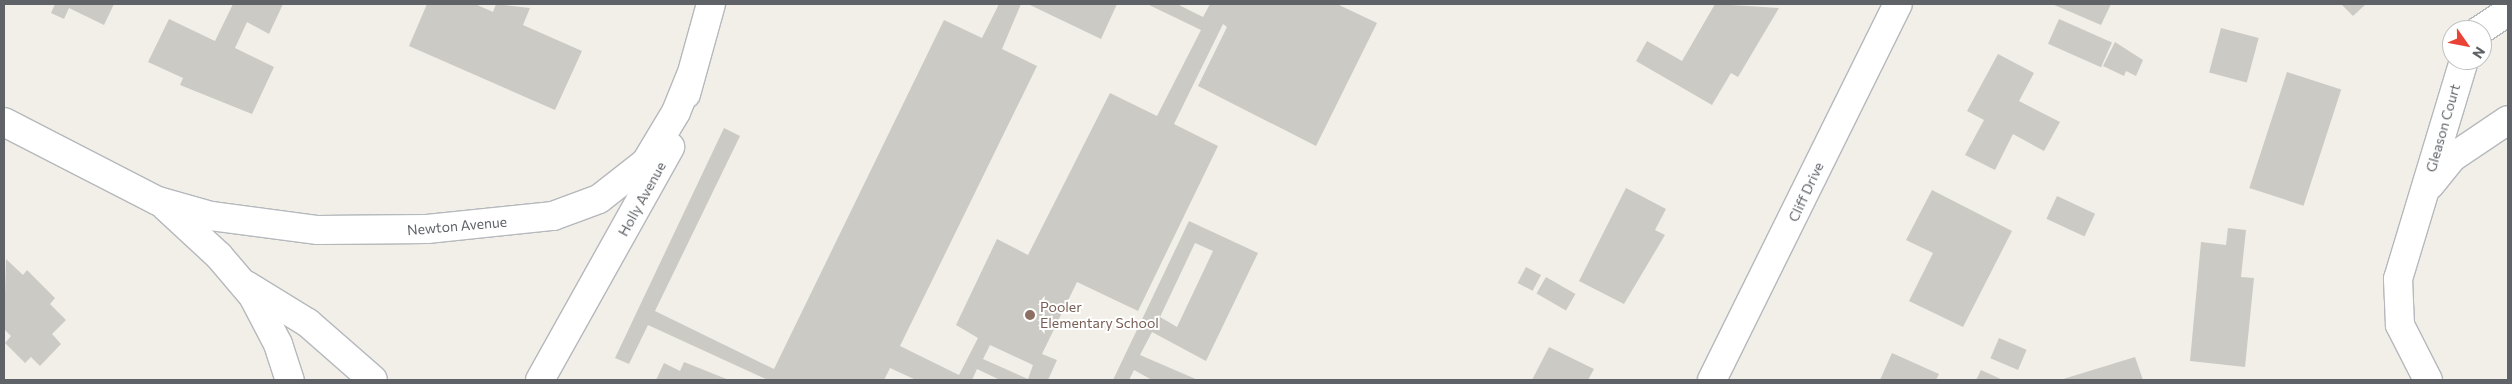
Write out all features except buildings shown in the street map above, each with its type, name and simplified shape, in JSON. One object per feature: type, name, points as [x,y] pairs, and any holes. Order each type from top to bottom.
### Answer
[{"type":"street","name":"Holly Avenue","points":[[540,380],[654,180],[679,125],[710,4]]},
{"type":"street","name":"Cliff Drive","points":[[1712,380],[1898,4]]},
{"type":"street","points":[[2492,22],[2508,12]]},
{"type":"street","name":"Gleason Court","points":[[2428,380],[2404,338],[2398,302],[2401,263],[2461,70]]},
{"type":"street","name":"Newton Avenue","points":[[4,122],[158,200],[239,222],[354,231],[427,229],[553,216],[606,195],[646,162],[676,112],[690,77]]},
{"type":"street","name":"Gleason Court","points":[[2422,197],[2453,157],[2508,120]]},
{"type":"street","name":"Newton Avenue","points":[[158,200],[243,283],[308,323],[373,380]]},
{"type":"street","name":"Newton Avenue","points":[[243,283],[270,328],[290,380]]},
{"type":"place","name":"Pooler Elementary School","points":[[1030,315]]}]
